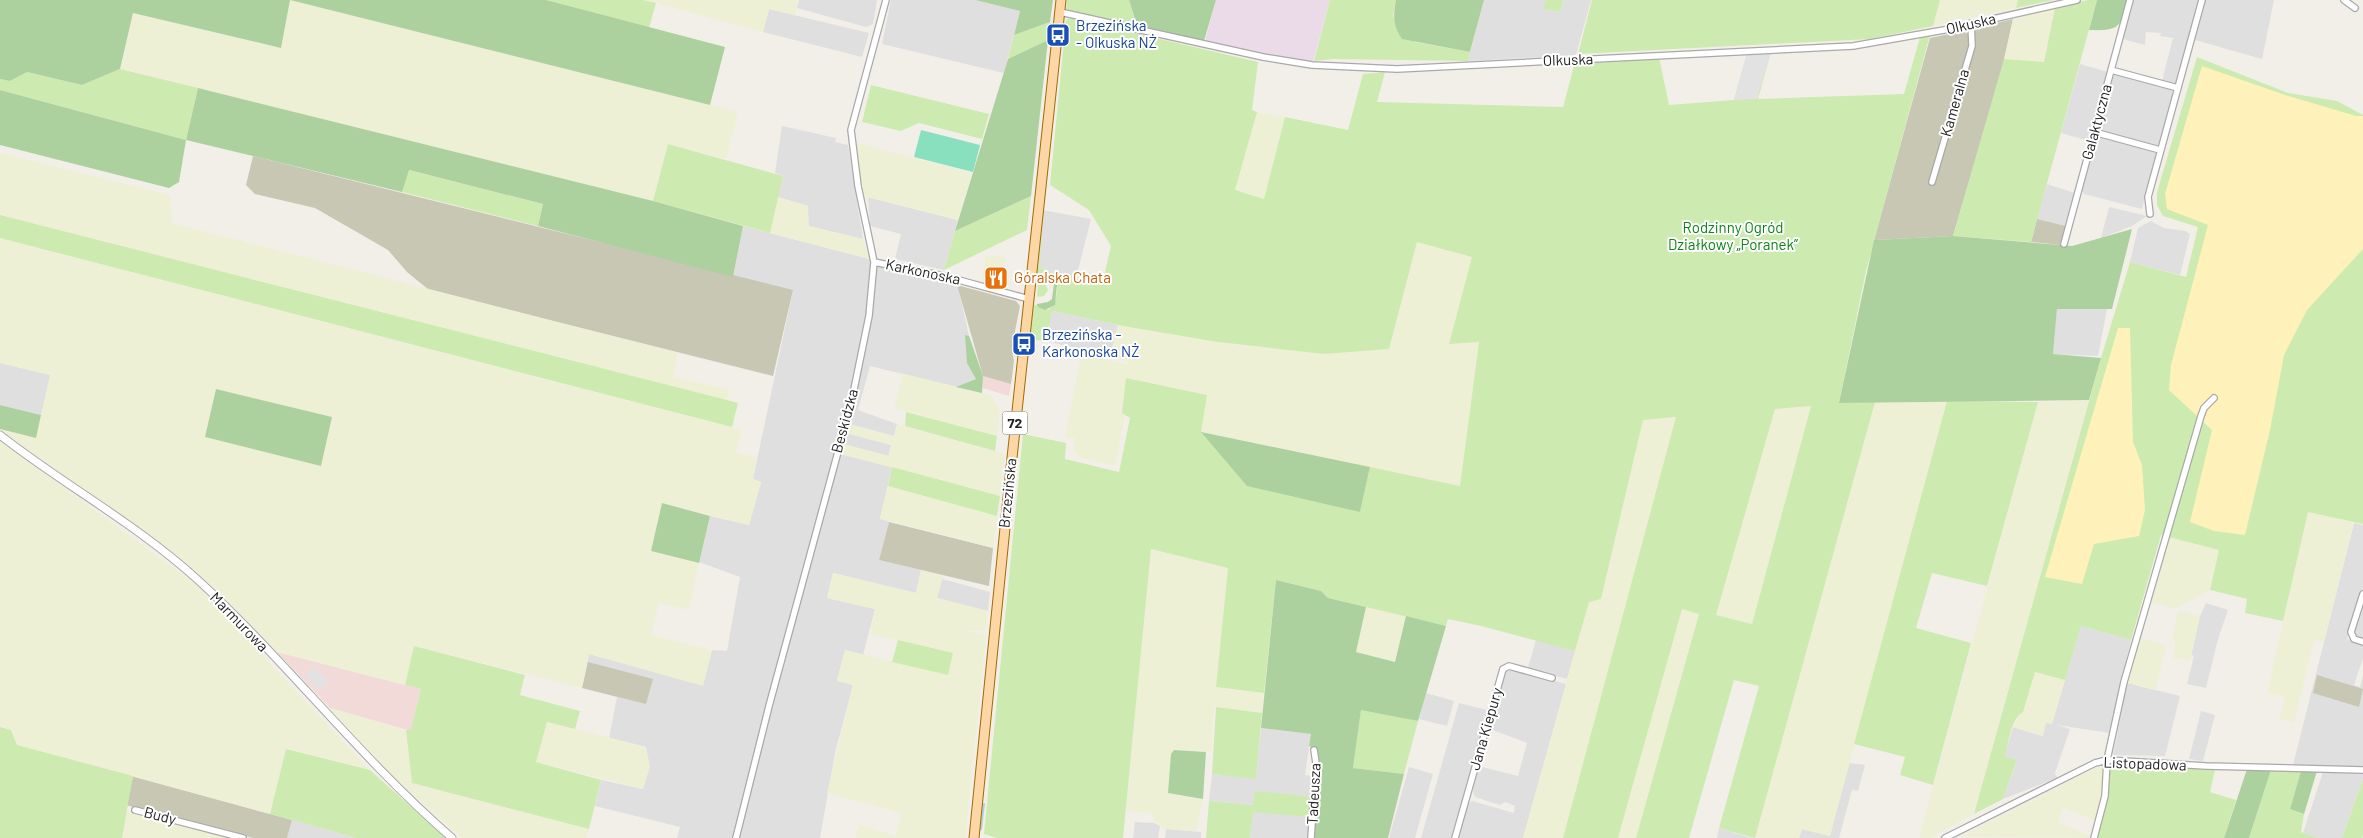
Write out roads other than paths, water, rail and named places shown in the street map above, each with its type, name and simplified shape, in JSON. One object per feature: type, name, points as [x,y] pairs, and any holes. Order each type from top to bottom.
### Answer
[{"type":"main road","name":"Brzezińska","points":[[974,838],[1061,0]]},
{"type":"street","name":"Beskidzka","points":[[736,838],[769,706],[859,373],[869,316],[874,262],[858,186],[851,130],[886,0]]},
{"type":"street","name":"Olkuska","points":[[1060,12],[1263,57],[1312,65],[1397,68],[1853,46],[2077,0]]},
{"type":"street","name":"Galaktyczna","points":[[2064,244],[2130,0]]},
{"type":"street","points":[[2150,214],[2148,197],[2202,0]]},
{"type":"street","points":[[2344,0],[2355,8]]},
{"type":"street","name":"Kameralna","points":[[1932,182],[1972,46],[1972,23]]},
{"type":"street","points":[[2111,70],[2178,88]]},
{"type":"street","points":[[2094,132],[2160,150]]},
{"type":"street","name":"Karkonoska","points":[[874,262],[944,276],[1029,299]]},
{"type":"street","points":[[2094,838],[2106,796],[2106,760],[2137,635],[2204,408],[2214,398]]},
{"type":"street","name":"Marmurowa","points":[[0,435],[144,538],[198,580],[382,773],[452,838]]},
{"type":"street","points":[[2363,594],[2351,632],[2354,639],[2363,642]]},
{"type":"street","name":"Jana Kiepury","points":[[1455,838],[1503,669],[1509,666],[1552,678]]},
{"type":"street","name":"Tadeusza","points":[[1311,838],[1316,763],[1314,750]]},
{"type":"street","name":"Listopadowa","points":[[1945,838],[2094,763],[2106,760],[2206,766],[2363,770]]},
{"type":"street","name":"Budy","points":[[135,810],[243,838]]},
{"type":"waterway","points":[[981,829],[984,804]]},
{"type":"place","name":"Brzezińska - Olkuska NŻ","points":[[1058,35]]},
{"type":"place","name":"Góralska Chata","points":[[996,278]]},
{"type":"place","name":"Brzezińska - Karkonoska NŻ","points":[[1024,344]]},
{"type":"park label","name":"Rodzinny Ogród Działkowy „Poranek”","points":[[1733,236]]}]
